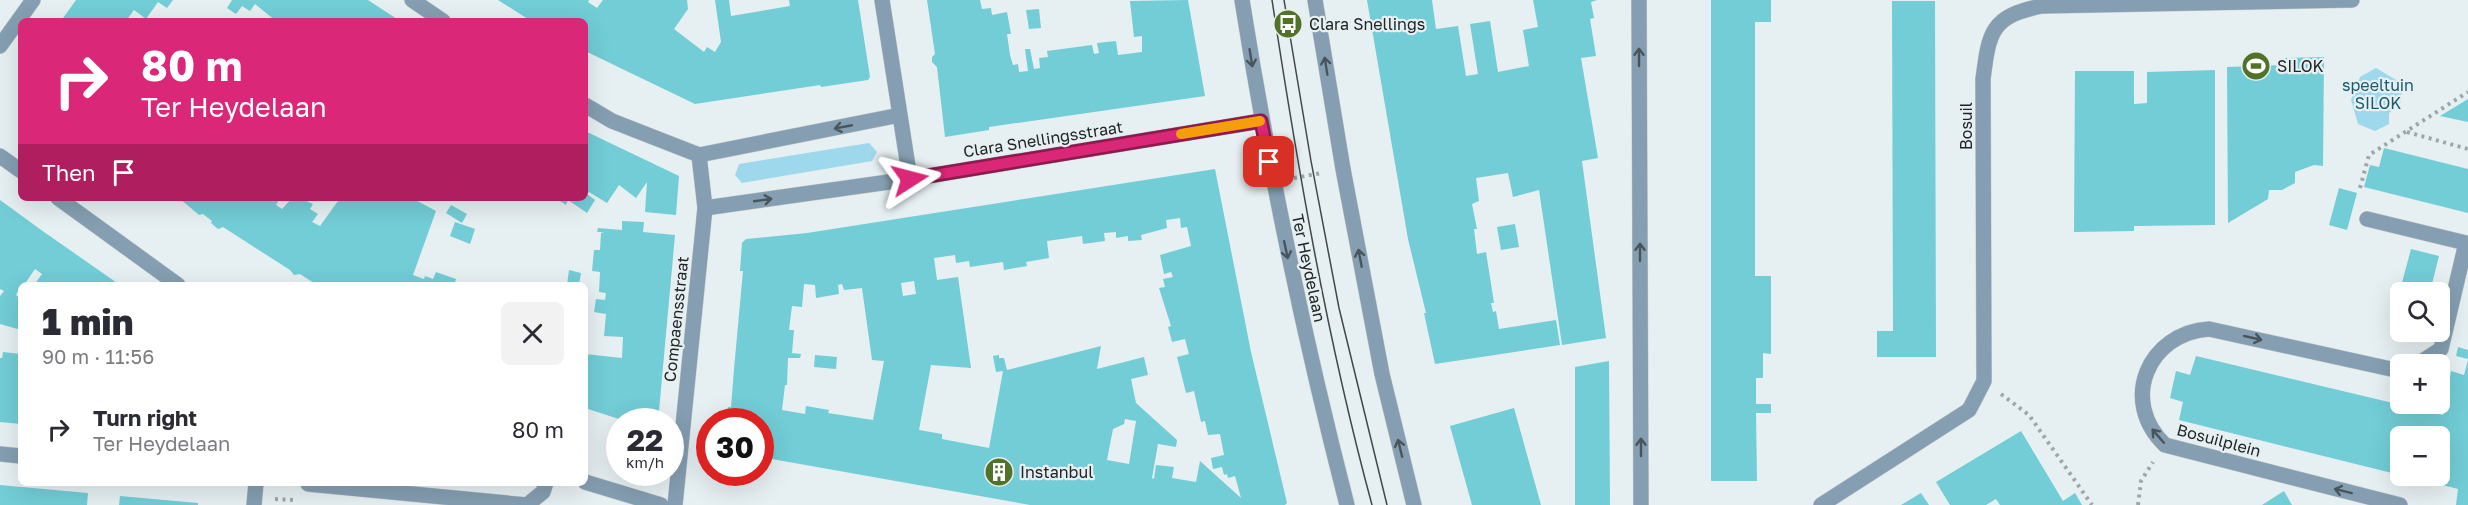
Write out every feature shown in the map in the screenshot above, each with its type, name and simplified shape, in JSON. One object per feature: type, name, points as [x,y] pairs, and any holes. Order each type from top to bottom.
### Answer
[{"type":"street","points":[[20,18],[33,0]]},
{"type":"street","points":[[412,0],[439,18]]},
{"type":"street","points":[[882,0],[910,179]]},
{"type":"street","name":"Ter Heydelaan","points":[[1242,0],[1261,121],[1296,295],[1347,505]]},
{"type":"street","points":[[1315,0],[1343,169],[1382,374],[1414,505]]},
{"type":"street","points":[[1639,0],[1641,505]]},
{"type":"street","name":"Bosuil","points":[[1821,505],[1969,410],[1984,381],[1983,79],[1988,40],[2001,22],[2020,10],[2042,6],[2352,0]]},
{"type":"street","points":[[0,46],[18,21]]},
{"type":"street","points":[[588,107],[612,121],[699,155],[900,115]]},
{"type":"street","name":"Clara Snellingsstraat","points":[[705,208],[910,179],[1261,121]]},
{"type":"street","points":[[699,155],[705,208]]},
{"type":"street","points":[[0,156],[18,169]]},
{"type":"street","points":[[62,201],[174,282]]},
{"type":"street","name":"Compaensstraat","points":[[675,505],[705,208]]},
{"type":"street","points":[[2367,219],[2467,244],[2441,349],[2433,354]]},
{"type":"street","name":"Bosuilplein","points":[[2390,370],[2209,329],[2192,330],[2178,336],[2152,360],[2142,388],[2143,410],[2153,433],[2166,445],[2400,505]]},
{"type":"street","points":[[0,454],[18,456]]},
{"type":"street","points":[[588,483],[661,505]]},
{"type":"street","points":[[332,486],[527,505],[543,492],[545,486]]},
{"type":"path","points":[[2360,188],[2369,155],[2468,92]]},
{"type":"path","points":[[2406,132],[2468,148]]},
{"type":"path","points":[[1273,183],[1343,169]]},
{"type":"path","points":[[1984,381],[2029,415],[2092,505]]},
{"type":"path","points":[[2138,505],[2140,481],[2166,445]]},
{"type":"path","points":[[255,495],[300,501],[310,486]]},
{"type":"green space","name":"speeltuin SILOK","points":[[2376,68],[2403,84],[2400,104],[2389,113],[2389,124],[2375,131],[2358,124],[2351,100],[2360,77]]},
{"type":"green space","points":[[869,143],[877,152],[872,161],[742,183],[735,175],[739,164]]},
{"type":"building","points":[[76,0],[173,0],[167,8],[158,2],[147,18],[134,10],[128,18],[63,18]]},
{"type":"building","points":[[232,0],[368,0],[395,18],[272,18],[255,4],[250,11],[242,6],[236,14],[227,8]]},
{"type":"building","points":[[498,0],[589,0],[588,2],[597,8],[603,0],[687,0],[688,9],[674,29],[704,52],[707,47],[715,52],[721,42],[715,0],[729,0],[731,16],[790,6],[789,0],[858,0],[870,77],[868,80],[695,104],[588,52],[588,18],[526,18]]},
{"type":"building","points":[[927,0],[980,0],[982,9],[991,8],[992,15],[1007,12],[1011,34],[1007,34],[1010,55],[1013,65],[1018,64],[1019,72],[1028,71],[1025,49],[1030,49],[1034,69],[1040,68],[1039,58],[1048,57],[1047,51],[1092,45],[1094,54],[1099,53],[1097,43],[1116,41],[1118,55],[1142,52],[1142,36],[1134,37],[1130,1],[1188,0],[1205,96],[989,127],[989,130],[945,137],[937,67],[932,62],[935,54]]},
{"type":"building","points":[[1367,0],[1432,0],[1436,29],[1458,26],[1466,76],[1478,74],[1470,24],[1490,21],[1498,72],[1529,66],[1523,30],[1538,27],[1533,0],[1597,0],[1591,2],[1594,18],[1590,19],[1596,56],[1581,58],[1598,158],[1582,161],[1606,338],[1562,345],[1539,190],[1513,197],[1508,173],[1476,178],[1479,201],[1472,204],[1477,229],[1474,229],[1477,254],[1486,252],[1494,303],[1491,303],[1493,312],[1496,311],[1499,329],[1556,320],[1560,345],[1435,364],[1424,313],[1426,313],[1408,239]]},
{"type":"building","points":[[1711,0],[1771,0],[1771,22],[1755,22],[1755,276],[1771,276],[1771,354],[1763,353],[1763,378],[1756,378],[1756,404],[1771,404],[1771,413],[1756,413],[1757,481],[1711,481]]},
{"type":"building","points":[[1892,1],[1935,1],[1936,357],[1877,357],[1877,331],[1893,331]]},
{"type":"building","points":[[1039,9],[1041,28],[1029,29],[1026,10]]},
{"type":"building","points":[[2324,57],[2323,166],[2314,165],[2295,172],[2295,183],[2282,190],[2269,190],[2268,199],[2228,223],[2227,67],[2285,65],[2285,58]]},
{"type":"building","points":[[2215,70],[2215,225],[2134,226],[2134,231],[2074,232],[2075,71],[2134,71],[2134,104],[2147,103],[2147,72]]},
{"type":"building","points":[[2468,99],[2468,122],[2440,116]]},
{"type":"building","points":[[588,132],[679,176],[676,215],[645,212],[647,182],[636,198],[619,185],[607,203],[589,192]]},
{"type":"building","points":[[2384,148],[2468,169],[2468,213],[2364,187],[2370,165],[2379,167]]},
{"type":"building","points":[[1215,169],[1251,352],[1287,503],[1285,505],[1030,505],[774,459],[774,408],[728,408],[731,407],[743,271],[740,271],[742,243],[746,239],[807,233]],"holes":[[[1180,218],[1181,228],[1187,227],[1191,246],[1160,255],[1164,274],[1171,272],[1173,277],[1163,279],[1165,287],[1159,288],[1171,326],[1168,327],[1172,342],[1185,339],[1189,354],[1177,357],[1186,393],[1194,391],[1201,422],[1205,421],[1208,435],[1220,434],[1224,455],[1211,458],[1213,469],[1222,467],[1224,475],[1227,474],[1228,478],[1235,476],[1241,498],[1200,461],[1196,482],[1172,478],[1174,467],[1156,465],[1154,479],[1152,478],[1158,444],[1176,447],[1177,440],[1136,403],[1131,379],[1148,375],[1144,357],[1097,369],[1101,346],[1007,370],[1004,358],[999,358],[999,355],[993,356],[996,372],[1003,371],[989,448],[942,439],[942,434],[919,430],[931,365],[971,368],[958,277],[937,280],[934,258],[955,255],[956,263],[969,261],[970,267],[1003,262],[1004,270],[1027,266],[1026,262],[1049,258],[1047,241],[1082,236],[1083,244],[1105,241],[1104,233],[1116,232],[1116,238],[1128,236],[1128,241],[1142,240],[1141,235],[1167,228],[1166,220]],[[914,281],[916,294],[903,296],[901,283]],[[804,284],[815,285],[816,298],[839,294],[838,285],[842,284],[844,290],[862,288],[872,360],[884,361],[873,420],[828,413],[829,410],[806,406],[805,414],[782,410],[785,385],[787,385],[788,358],[800,358],[801,354],[792,353],[794,330],[789,330],[792,306],[802,307]],[[1125,419],[1136,421],[1129,464],[1107,460],[1113,429],[1124,424]]]},
{"type":"building","points":[[2339,188],[2357,193],[2347,230],[2329,225]]},
{"type":"building","points":[[588,195],[595,200],[587,213],[569,201],[588,201]]},
{"type":"building","points":[[0,200],[116,282],[36,282],[42,274],[35,269],[26,282],[18,282],[16,295],[18,297],[18,329],[0,324],[0,296],[4,291],[0,289]]},
{"type":"building","points":[[183,201],[278,201],[276,205],[282,209],[289,201],[306,201],[313,204],[310,209],[318,214],[312,222],[320,226],[338,201],[418,201],[436,211],[413,275],[433,279],[436,272],[456,279],[455,282],[312,282],[300,274],[294,275],[290,270],[223,227],[218,229],[203,214],[199,215]]},
{"type":"building","points":[[451,205],[467,214],[462,223],[446,213]]},
{"type":"building","points":[[622,221],[644,222],[643,232],[675,235],[659,408],[606,408],[606,415],[588,409],[588,354],[622,358],[623,337],[604,336],[606,314],[594,312],[596,299],[605,300],[606,293],[599,292],[600,272],[592,271],[594,250],[600,250],[601,233],[604,232],[597,232],[598,228],[622,230]]},
{"type":"building","points":[[455,222],[475,229],[470,244],[450,236]]},
{"type":"building","points":[[1515,224],[1519,247],[1501,250],[1497,227]]},
{"type":"building","points":[[2411,249],[2439,256],[2432,282],[2402,282]]},
{"type":"building","points":[[569,270],[581,273],[580,282],[567,282]]},
{"type":"building","points":[[2458,347],[2468,350],[2468,359],[2456,356]]},
{"type":"building","points":[[3,352],[18,354],[18,424],[0,422],[0,358]]},
{"type":"building","points":[[815,355],[837,357],[836,369],[814,367]]},
{"type":"building","points":[[2196,356],[2390,402],[2390,414],[2443,415],[2450,414],[2451,371],[2464,375],[2468,360],[2468,505],[2456,505],[2458,489],[2446,486],[2450,486],[2450,426],[2390,426],[2390,473],[2179,420],[2183,402],[2170,398],[2176,371],[2190,375]]},
{"type":"building","points":[[1609,361],[1610,505],[1575,505],[1575,367]]},
{"type":"building","points":[[1514,408],[1541,505],[1472,505],[1450,426]]},
{"type":"building","points":[[2021,431],[2063,501],[2075,493],[2082,505],[2000,505],[1996,499],[1986,505],[1950,505],[1936,482]]},
{"type":"building","points":[[0,485],[88,493],[87,505],[0,505]]},
{"type":"building","points":[[2284,491],[2292,505],[2262,505]]},
{"type":"building","points":[[1921,493],[1929,505],[1901,505]]},
{"type":"building","points":[[120,496],[198,503],[198,505],[119,505]]},
{"type":"tram line","points":[[1272,0],[1292,127],[1327,317],[1372,505]]},
{"type":"tram line","points":[[1284,0],[1339,308],[1387,505]]},
{"type":"slow traffic","points":[[1181,134],[1260,121]]},
{"type":"place","name":"Clara Snellings","points":[[1288,24]]},
{"type":"place","name":"SILOK","points":[[2256,66]]},
{"type":"place","name":"Instanbul","points":[[999,472]]},
{"type":"route","points":[[910,179],[1261,121],[1269,162]]}]
